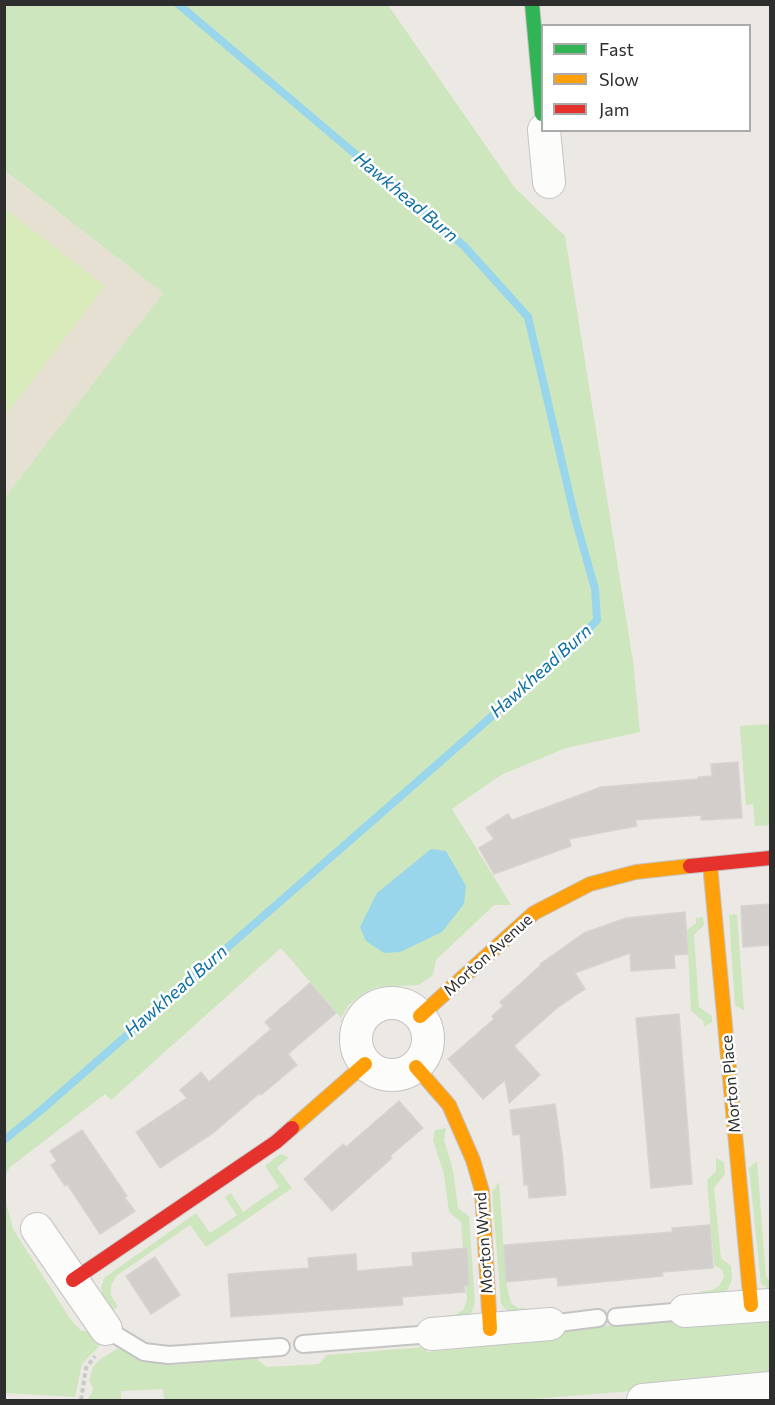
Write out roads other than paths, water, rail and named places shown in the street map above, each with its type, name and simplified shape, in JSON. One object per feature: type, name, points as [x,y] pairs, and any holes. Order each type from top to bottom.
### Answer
[{"type":"street","points":[[532,4],[541,94]]},
{"type":"street","points":[[544,132],[549,182]]},
{"type":"street","name":"Morton Avenue","points":[[420,1016],[534,913],[590,884],[636,872],[771,858]]},
{"type":"street","name":"Morton Place","points":[[685,1311],[761,1305],[711,864]]},
{"type":"street","points":[[395,1003],[409,1007],[420,1016],[427,1028],[428,1042],[424,1056],[416,1067],[404,1074],[390,1076],[376,1072],[365,1064],[357,1052],[356,1037],[359,1023],[368,1011],[380,1004],[395,1003]]},
{"type":"street","points":[[73,1280],[276,1142],[365,1064]]},
{"type":"street","name":"Morton Wynd","points":[[416,1067],[449,1105],[473,1160],[483,1191],[490,1329]]},
{"type":"street","points":[[37,1229],[114,1335]]},
{"type":"street","points":[[432,1334],[550,1324]]},
{"type":"street","points":[[643,1401],[771,1388]]},
{"type":"lane","name":"Morton Place","points":[[616,1317],[685,1311]]},
{"type":"lane","points":[[550,1324],[598,1318]]},
{"type":"lane","points":[[303,1344],[432,1334]]},
{"type":"lane","points":[[114,1335],[144,1352],[169,1355],[281,1347]]},
{"type":"water","points":[[431,849],[446,851],[466,886],[464,904],[442,932],[400,952],[384,953],[366,941],[360,927],[377,893]]},
{"type":"waterway","name":"Hawkhead Burn","points":[[4,1140],[449,754],[576,642],[597,620],[595,589],[575,518],[528,317],[464,246],[178,4]]}]
